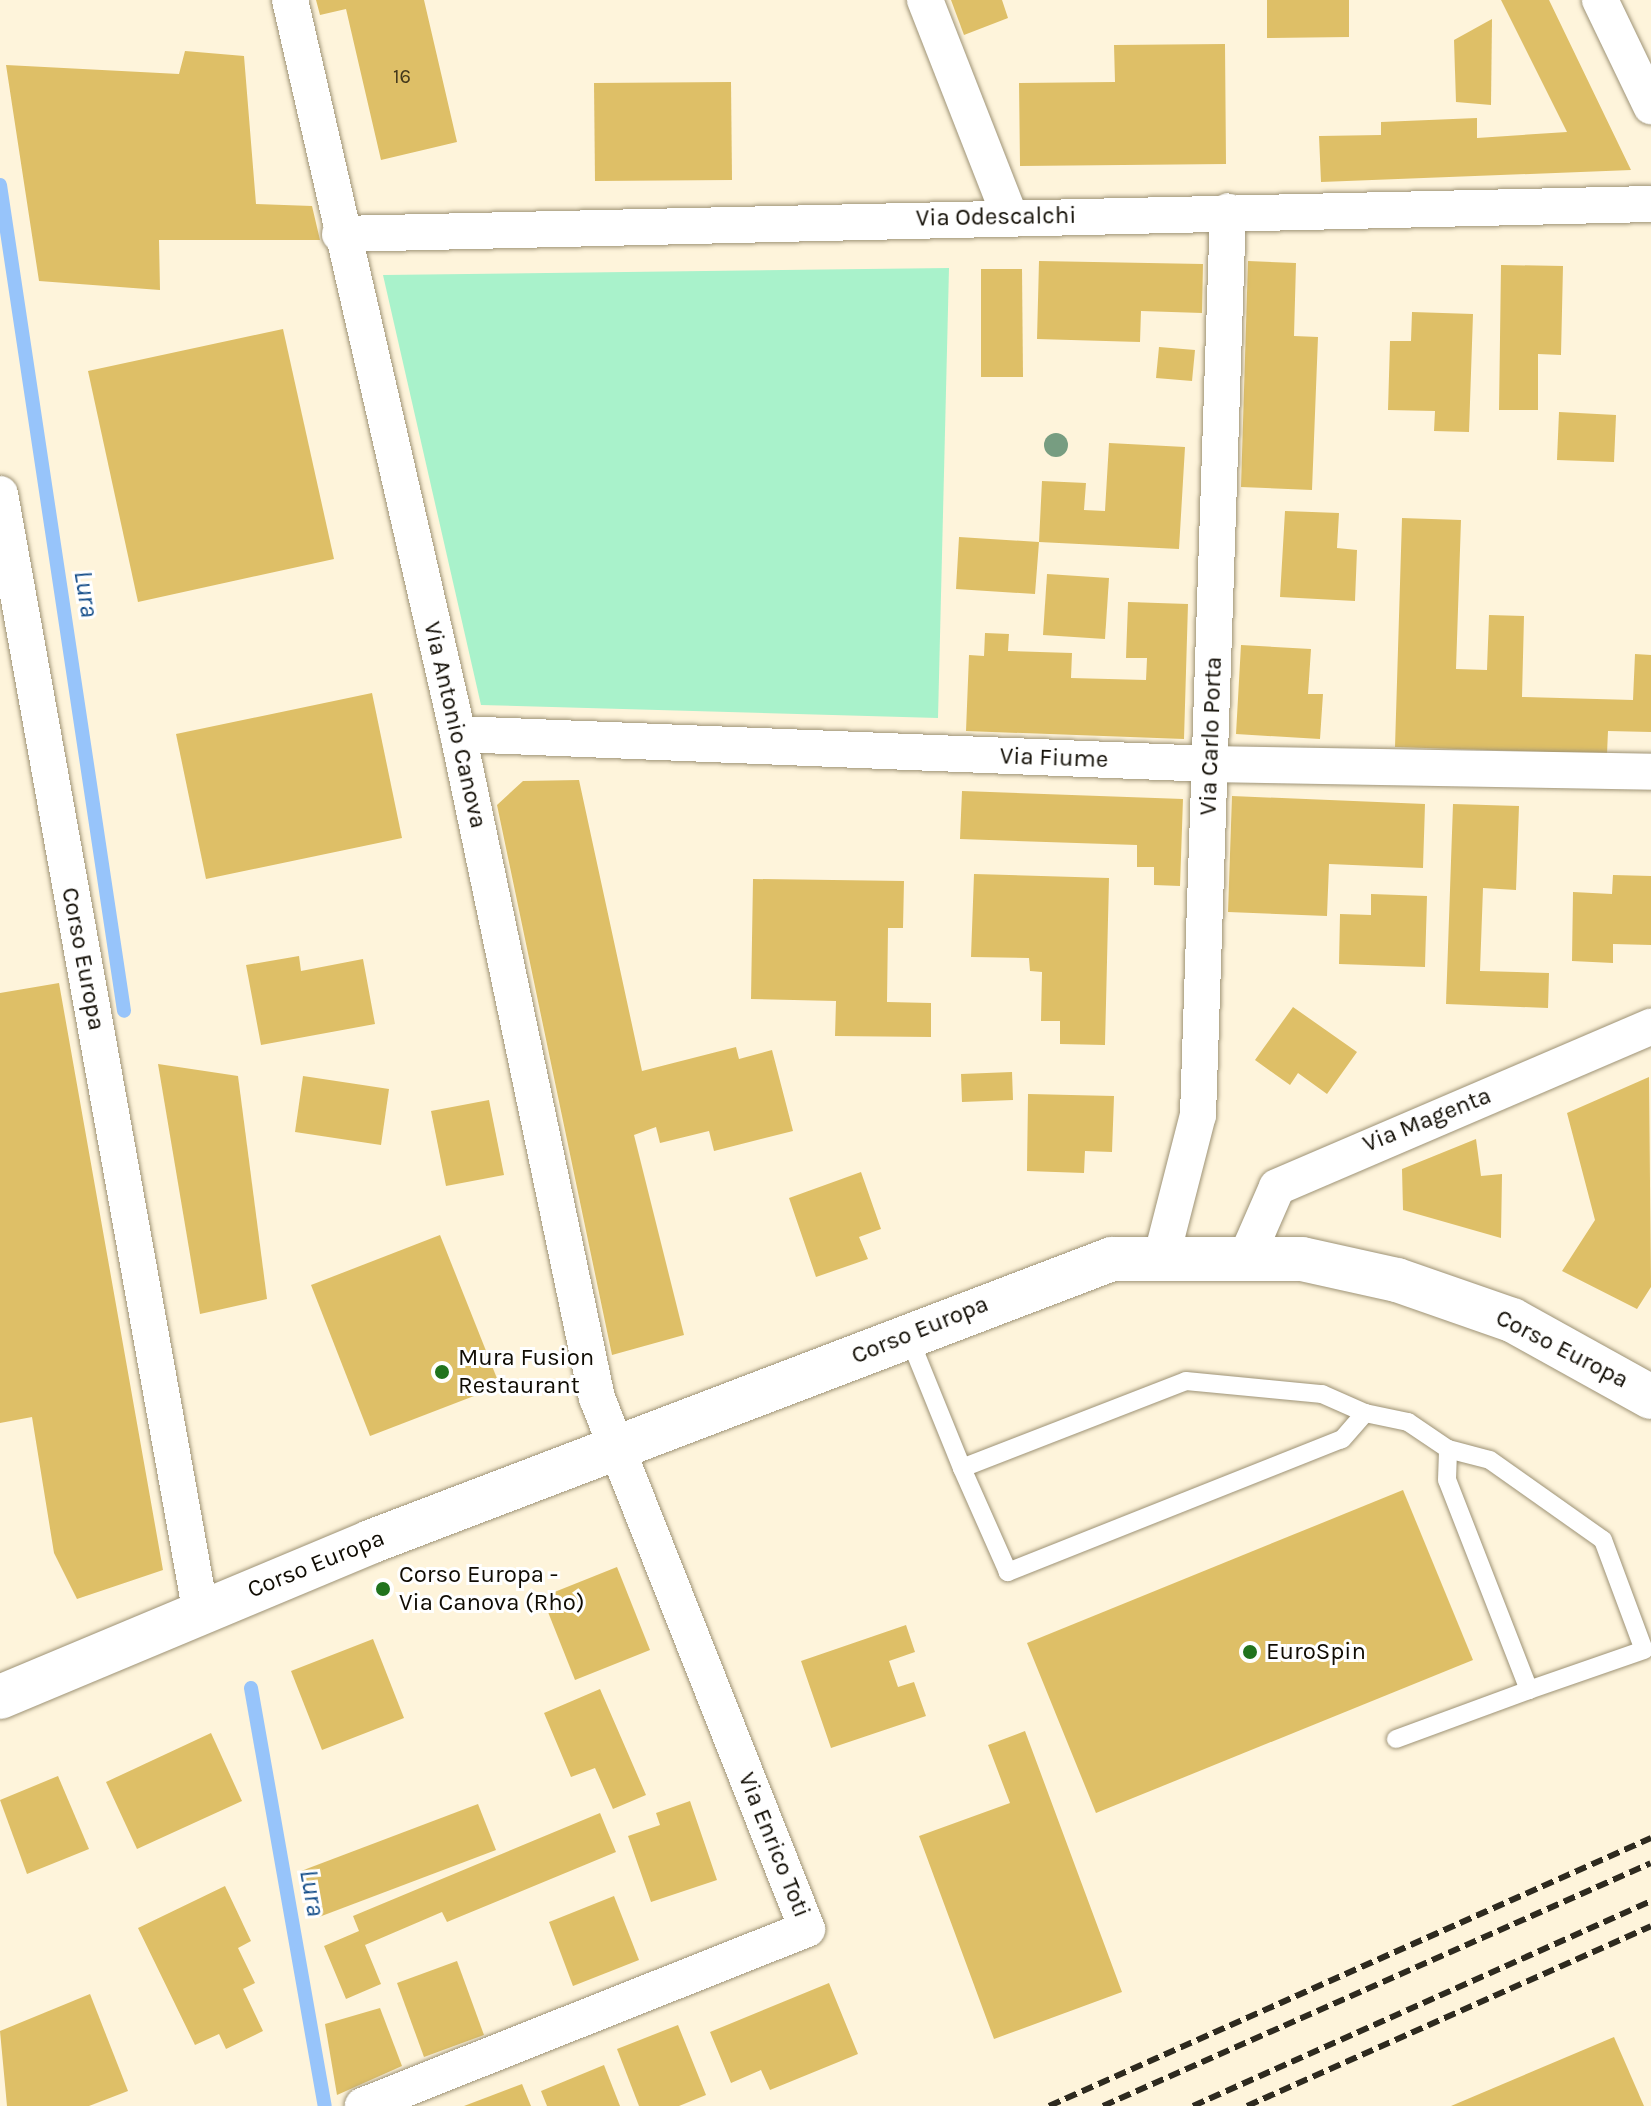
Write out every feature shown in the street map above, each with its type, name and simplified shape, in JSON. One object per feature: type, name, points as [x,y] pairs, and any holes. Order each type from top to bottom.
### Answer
[{"type":"main road","name":"Corso Europa","points":[[0,1697],[201,1614],[1076,1268],[1162,1255],[1302,1259],[1397,1280],[1512,1320],[1647,1392]]},
{"type":"street","name":"Via Antonio Canova","points":[[290,0],[340,234],[458,734],[597,1398],[618,1449]]},
{"type":"street","points":[[925,0],[1010,217]]},
{"type":"street","points":[[1600,0],[1651,106]]},
{"type":"street","name":"Via Odescalchi","points":[[340,234],[1228,211],[1651,204]]},
{"type":"street","name":"Via Carlo Porta","points":[[1162,1255],[1198,1115],[1228,211]]},
{"type":"street","name":"Corso Europa","points":[[0,494],[201,1614]]},
{"type":"street","name":"Via Fiume","points":[[458,734],[1211,764],[1651,772]]},
{"type":"street","name":"Via Magenta","points":[[1246,1258],[1277,1187],[1651,1027]]},
{"type":"street","name":"Via Enrico Toti","points":[[363,2106],[807,1929],[618,1449]]},
{"type":"lane","points":[[908,1335],[1008,1572],[1342,1439],[1365,1413]]},
{"type":"lane","points":[[962,1468],[1186,1381],[1322,1394],[1365,1413],[1408,1422],[1448,1449],[1490,1460],[1603,1540],[1644,1650],[1396,1739]]},
{"type":"lane","points":[[1448,1449],[1447,1480],[1529,1690]]},
{"type":"green space","points":[[949,268],[938,718],[481,705],[383,275]]},
{"type":"building","points":[[316,0],[424,0],[457,142],[381,160],[346,9],[320,15]]},
{"type":"building","points":[[951,0],[1002,0],[1008,18],[964,35]]},
{"type":"building","points":[[1267,0],[1349,0],[1349,37],[1267,38]]},
{"type":"building","points":[[1501,0],[1549,0],[1631,170],[1321,182],[1319,136],[1381,135],[1381,122],[1477,118],[1477,138],[1567,132]]},
{"type":"building","points":[[1492,19],[1491,105],[1456,102],[1454,40]]},
{"type":"building","points":[[1225,44],[1226,164],[1020,166],[1019,83],[1115,82],[1114,45]]},
{"type":"building","points":[[185,51],[244,56],[256,204],[312,206],[320,240],[159,240],[160,290],[39,281],[6,65],[179,74]]},
{"type":"building","points":[[731,82],[732,180],[595,181],[594,83]]},
{"type":"building","points":[[1039,261],[1203,264],[1202,313],[1141,311],[1140,342],[1037,339]]},
{"type":"building","points":[[1248,261],[1296,263],[1294,336],[1318,337],[1312,490],[1241,487]]},
{"type":"building","points":[[1501,265],[1563,266],[1561,355],[1538,354],[1538,410],[1499,410]]},
{"type":"building","points":[[981,269],[1022,269],[1023,377],[981,377]]},
{"type":"building","points":[[1412,312],[1473,314],[1469,432],[1434,431],[1435,411],[1388,410],[1390,341],[1411,341]]},
{"type":"building","points":[[283,329],[334,559],[138,602],[88,371]]},
{"type":"building","points":[[1159,347],[1195,350],[1192,381],[1156,378]]},
{"type":"building","points":[[1559,412],[1616,415],[1614,462],[1557,460]]},
{"type":"building","points":[[1109,443],[1185,447],[1179,549],[1039,542],[1042,481],[1086,483],[1084,510],[1105,511]]},
{"type":"building","points":[[1285,511],[1339,513],[1337,548],[1357,550],[1355,601],[1280,597]]},
{"type":"building","points":[[1402,518],[1461,520],[1456,669],[1487,670],[1489,615],[1524,616],[1522,697],[1633,700],[1635,654],[1651,655],[1651,732],[1608,731],[1607,754],[1395,747]]},
{"type":"building","points":[[959,537],[1039,542],[1035,594],[956,589]]},
{"type":"building","points":[[1047,574],[1109,578],[1105,639],[1043,635]]},
{"type":"building","points":[[1128,602],[1188,604],[1184,739],[966,731],[969,655],[984,656],[985,633],[1009,634],[1008,651],[1072,653],[1071,678],[1146,680],[1147,658],[1126,658]]},
{"type":"building","points":[[1241,645],[1311,649],[1308,694],[1323,694],[1320,739],[1236,734]]},
{"type":"building","points":[[372,693],[402,838],[206,879],[176,734]]},
{"type":"building","points":[[579,780],[642,1071],[736,1047],[739,1059],[772,1050],[793,1131],[714,1151],[709,1131],[660,1143],[656,1127],[634,1135],[684,1335],[612,1355],[497,805],[523,781]]},
{"type":"building","points":[[962,791],[1183,799],[1180,886],[1154,885],[1154,867],[1137,867],[1137,845],[960,839]]},
{"type":"building","points":[[1232,796],[1425,804],[1423,868],[1329,864],[1327,916],[1228,912]]},
{"type":"building","points":[[1453,804],[1519,806],[1516,890],[1483,888],[1480,971],[1549,973],[1548,1008],[1446,1004]]},
{"type":"building","points":[[974,874],[1109,878],[1105,1045],[1060,1044],[1060,1021],[1041,1021],[1042,972],[1030,971],[1029,958],[971,957]]},
{"type":"building","points":[[1613,875],[1651,876],[1651,945],[1613,944],[1613,963],[1572,961],[1573,892],[1612,894]]},
{"type":"building","points":[[753,879],[904,881],[903,928],[888,928],[887,1002],[931,1003],[931,1037],[835,1036],[836,1001],[751,999]]},
{"type":"building","points":[[1371,894],[1427,896],[1425,967],[1339,964],[1340,914],[1371,915]]},
{"type":"building","points":[[299,956],[301,971],[363,959],[375,1024],[261,1045],[246,965]]},
{"type":"building","points":[[59,983],[163,1570],[77,1599],[54,1553],[32,1417],[0,1423],[0,993]]},
{"type":"building","points":[[1293,1007],[1357,1052],[1327,1094],[1298,1073],[1290,1085],[1255,1060]]},
{"type":"building","points":[[158,1064],[238,1076],[267,1299],[200,1314]]},
{"type":"building","points":[[1012,1072],[1013,1100],[962,1102],[961,1074]]},
{"type":"building","points":[[303,1076],[389,1089],[381,1145],[295,1132]]},
{"type":"building","points":[[1649,1077],[1651,1287],[1637,1309],[1562,1271],[1595,1220],[1567,1113]]},
{"type":"building","points":[[1028,1094],[1114,1096],[1112,1152],[1085,1151],[1084,1173],[1027,1171]]},
{"type":"building","points":[[489,1100],[504,1175],[446,1186],[431,1111]]},
{"type":"building","points":[[1476,1139],[1481,1176],[1502,1174],[1501,1238],[1403,1210],[1402,1169]]},
{"type":"building","points":[[861,1172],[881,1229],[859,1237],[868,1259],[816,1277],[789,1198]]},
{"type":"building","points":[[440,1235],[500,1386],[370,1436],[311,1285]]},
{"type":"building","name":"EuroSpin","points":[[1403,1490],[1473,1660],[1096,1813],[1027,1643]]},
{"type":"building","points":[[617,1567],[650,1650],[575,1680],[542,1597]]},
{"type":"building","points":[[906,1625],[915,1652],[889,1661],[898,1687],[914,1682],[926,1716],[831,1748],[801,1661]]},
{"type":"building","points":[[373,1639],[404,1718],[322,1750],[291,1671]]},
{"type":"building","points":[[600,1689],[646,1795],[613,1809],[595,1768],[571,1777],[544,1713]]},
{"type":"building","points":[[1025,1731],[1122,1992],[994,2039],[919,1836],[1010,1803],[988,1745]]},
{"type":"building","points":[[211,1733],[242,1801],[137,1849],[106,1782]]},
{"type":"building","points":[[58,1776],[89,1849],[27,1874],[0,1800]]},
{"type":"building","points":[[690,1801],[717,1880],[651,1902],[628,1836],[660,1825],[656,1813]]},
{"type":"building","points":[[478,1804],[496,1850],[319,1917],[301,1871]]},
{"type":"building","points":[[600,1813],[616,1852],[447,1922],[442,1912],[365,1945],[381,1984],[346,1999],[324,1946],[359,1931],[353,1916]]},
{"type":"building","points":[[225,1886],[251,1941],[238,1948],[255,1983],[243,1989],[263,2031],[226,2049],[219,2034],[195,2045],[138,1928]]},
{"type":"building","points":[[614,1896],[639,1960],[573,1986],[549,1922]]},
{"type":"building","points":[[457,1961],[484,2035],[424,2057],[397,1983]]},
{"type":"building","points":[[829,1983],[858,2054],[770,2090],[761,2070],[731,2083],[710,2032]]},
{"type":"building","points":[[90,1994],[128,2091],[89,2106],[7,2106],[0,2031]]},
{"type":"building","points":[[380,2008],[402,2066],[337,2095],[325,2024]]},
{"type":"building","points":[[678,2025],[706,2095],[679,2106],[639,2106],[617,2049]]},
{"type":"building","points":[[1614,2037],[1644,2106],[1451,2106]]},
{"type":"building","points":[[604,2065],[620,2106],[547,2106],[541,2091]]},
{"type":"building","points":[[522,2084],[531,2106],[464,2106]]},
{"type":"waterway","name":"Lura","points":[[0,185],[124,1011]]},
{"type":"waterway","name":"Lura","points":[[251,1688],[325,2106]]},
{"type":"railway","points":[[1049,2106],[1651,1838]]},
{"type":"railway","points":[[1103,2106],[1651,1863]]},
{"type":"railway","points":[[1193,2106],[1651,1901]]},
{"type":"railway","points":[[1247,2106],[1651,1926]]},
{"type":"place","name":"Mura Fusion Restaurant","points":[[442,1372]]},
{"type":"place","name":"Corso Europa - Via Canova (Rho)","points":[[383,1589]]},
{"type":"place","name":"EuroSpin","points":[[1250,1652]]}]
